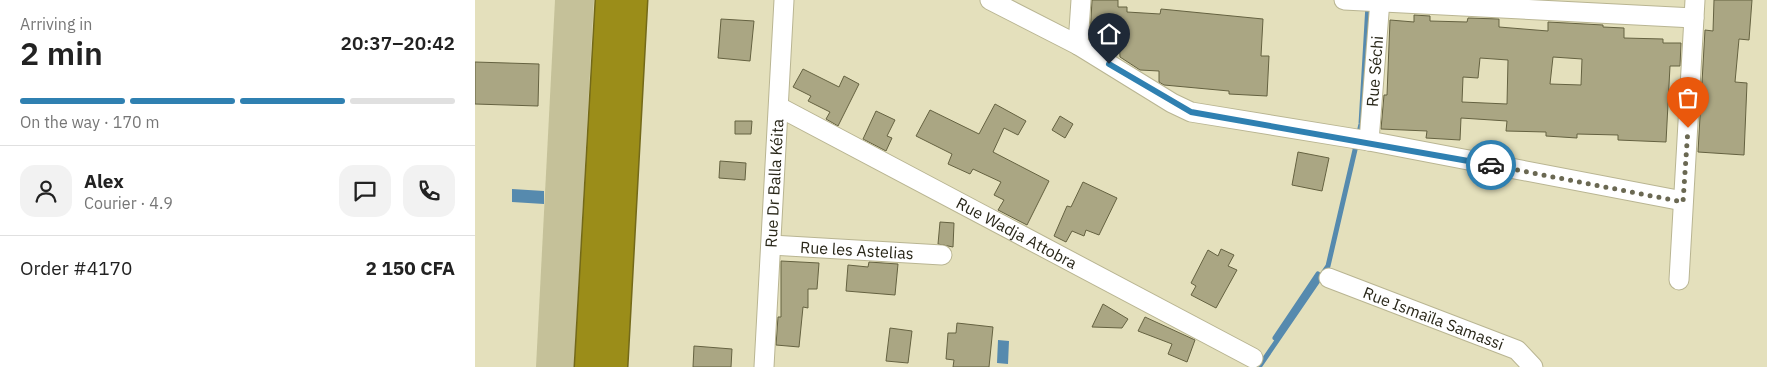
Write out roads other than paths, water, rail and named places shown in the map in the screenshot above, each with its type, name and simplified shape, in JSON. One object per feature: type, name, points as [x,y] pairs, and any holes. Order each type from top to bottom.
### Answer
[{"type":"highway","points":[[588,367],[609,0]]},
{"type":"highway","points":[[614,367],[634,0]]},
{"type":"street","name":"Rue Dr Balla Kéita","points":[[764,367],[784,0]]},
{"type":"street","points":[[990,0],[1078,46],[1191,112],[1369,141],[1683,202]]},
{"type":"street","points":[[1078,46],[1081,0]]},
{"type":"street","points":[[1344,0],[1695,9],[1679,280]]},
{"type":"street","name":"Rue Séchi","points":[[1369,141],[1380,1]]},
{"type":"street","name":"Rue Wadja Attobra","points":[[779,107],[1253,358]]},
{"type":"street","name":"Rue les Astelias","points":[[771,244],[942,255]]},
{"type":"street","name":"Rue Ismaïla Samassi","points":[[1329,278],[1517,350],[1533,367]]},
{"type":"water","points":[[512,189],[544,191],[544,204],[512,202]]},
{"type":"water","points":[[998,340],[1009,341],[1008,364],[997,363]]},
{"type":"waterway","points":[[1259,367],[1328,266],[1361,124],[1368,5]]},
{"type":"waterway","points":[[1275,338],[1318,274]]}]
